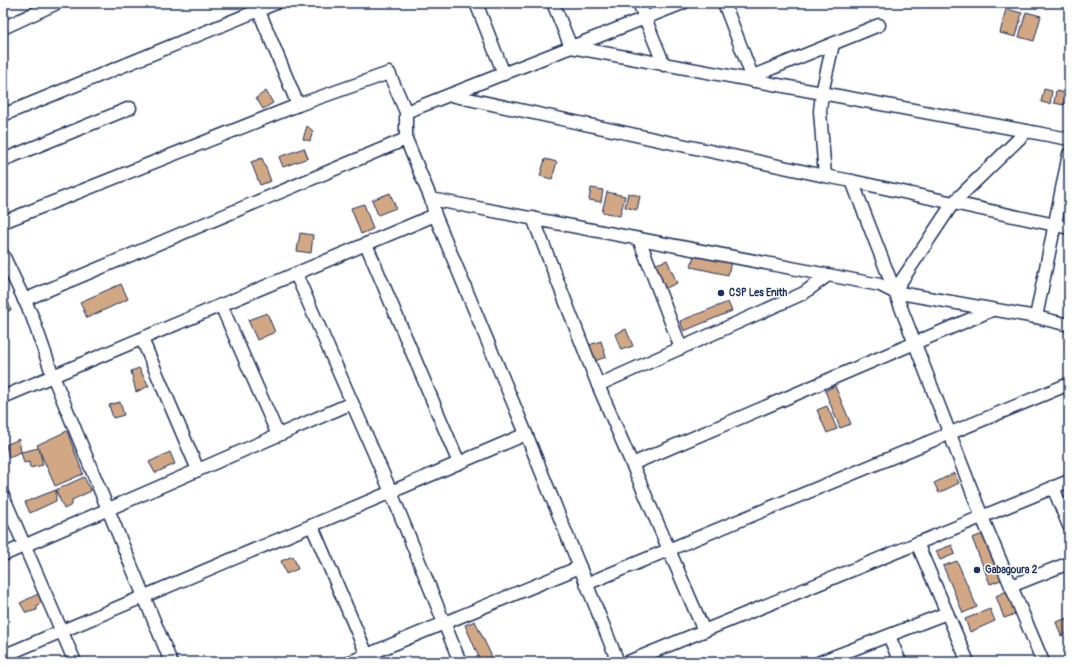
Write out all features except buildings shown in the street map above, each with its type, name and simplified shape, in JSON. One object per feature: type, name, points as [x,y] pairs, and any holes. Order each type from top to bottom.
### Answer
[{"type":"street","points":[[3,28],[57,3]]},
{"type":"street","points":[[3,115],[257,7],[276,3]]},
{"type":"street","points":[[476,3],[504,74]]},
{"type":"street","points":[[552,3],[571,47]]},
{"type":"street","points":[[639,3],[664,65]]},
{"type":"street","points":[[406,112],[683,3]]},
{"type":"street","points":[[724,3],[753,79]]},
{"type":"street","points":[[257,7],[298,105]]},
{"type":"street","points":[[753,79],[879,25]]},
{"type":"street","points":[[825,176],[820,111],[822,93],[833,44]]},
{"type":"street","points":[[571,47],[664,65],[753,79],[1069,139]]},
{"type":"street","points":[[3,222],[298,105],[389,73],[406,112],[406,139],[431,199],[435,215],[526,434],[618,662]]},
{"type":"street","points":[[450,95],[1069,228]]},
{"type":"street","points":[[3,160],[130,108]]},
{"type":"street","points":[[894,292],[953,203],[1027,132]]},
{"type":"street","points":[[24,300],[406,139]]},
{"type":"street","points":[[1036,317],[1069,154]]},
{"type":"street","points":[[852,181],[982,517],[1043,662]]},
{"type":"street","points":[[431,199],[880,285],[894,292],[1036,317],[1069,325]]},
{"type":"street","points":[[3,397],[435,215]]},
{"type":"street","points":[[533,218],[598,385],[704,631]]},
{"type":"street","points":[[639,239],[681,348]]},
{"type":"street","points":[[366,244],[459,463]]},
{"type":"street","points":[[3,255],[32,316],[53,376],[171,662]]},
{"type":"street","points":[[296,274],[391,492],[460,662]]},
{"type":"street","points":[[598,385],[804,293],[828,276]]},
{"type":"street","points":[[221,306],[278,435]]},
{"type":"street","points":[[632,464],[992,310]]},
{"type":"street","points":[[142,339],[198,470]]},
{"type":"street","points":[[586,584],[1069,384]]},
{"type":"street","points":[[3,555],[352,403]]},
{"type":"street","points":[[3,656],[526,434]]},
{"type":"street","points":[[628,662],[1069,481]]},
{"type":"street","points":[[1053,487],[1069,526]]},
{"type":"street","points":[[3,496],[75,662]]},
{"type":"street","points":[[312,526],[367,655]]},
{"type":"street","points":[[917,543],[968,662]]},
{"type":"street","points":[[1011,586],[1069,563]]},
{"type":"street","points":[[350,662],[580,567]]},
{"type":"street","points":[[820,662],[947,613]]},
{"type":"street","points":[[889,636],[900,662]]},
{"type":"place","name":"CSP Les Enith","points":[[721,293]]},
{"type":"place","name":"Gabagoura 2","points":[[977,570]]}]
